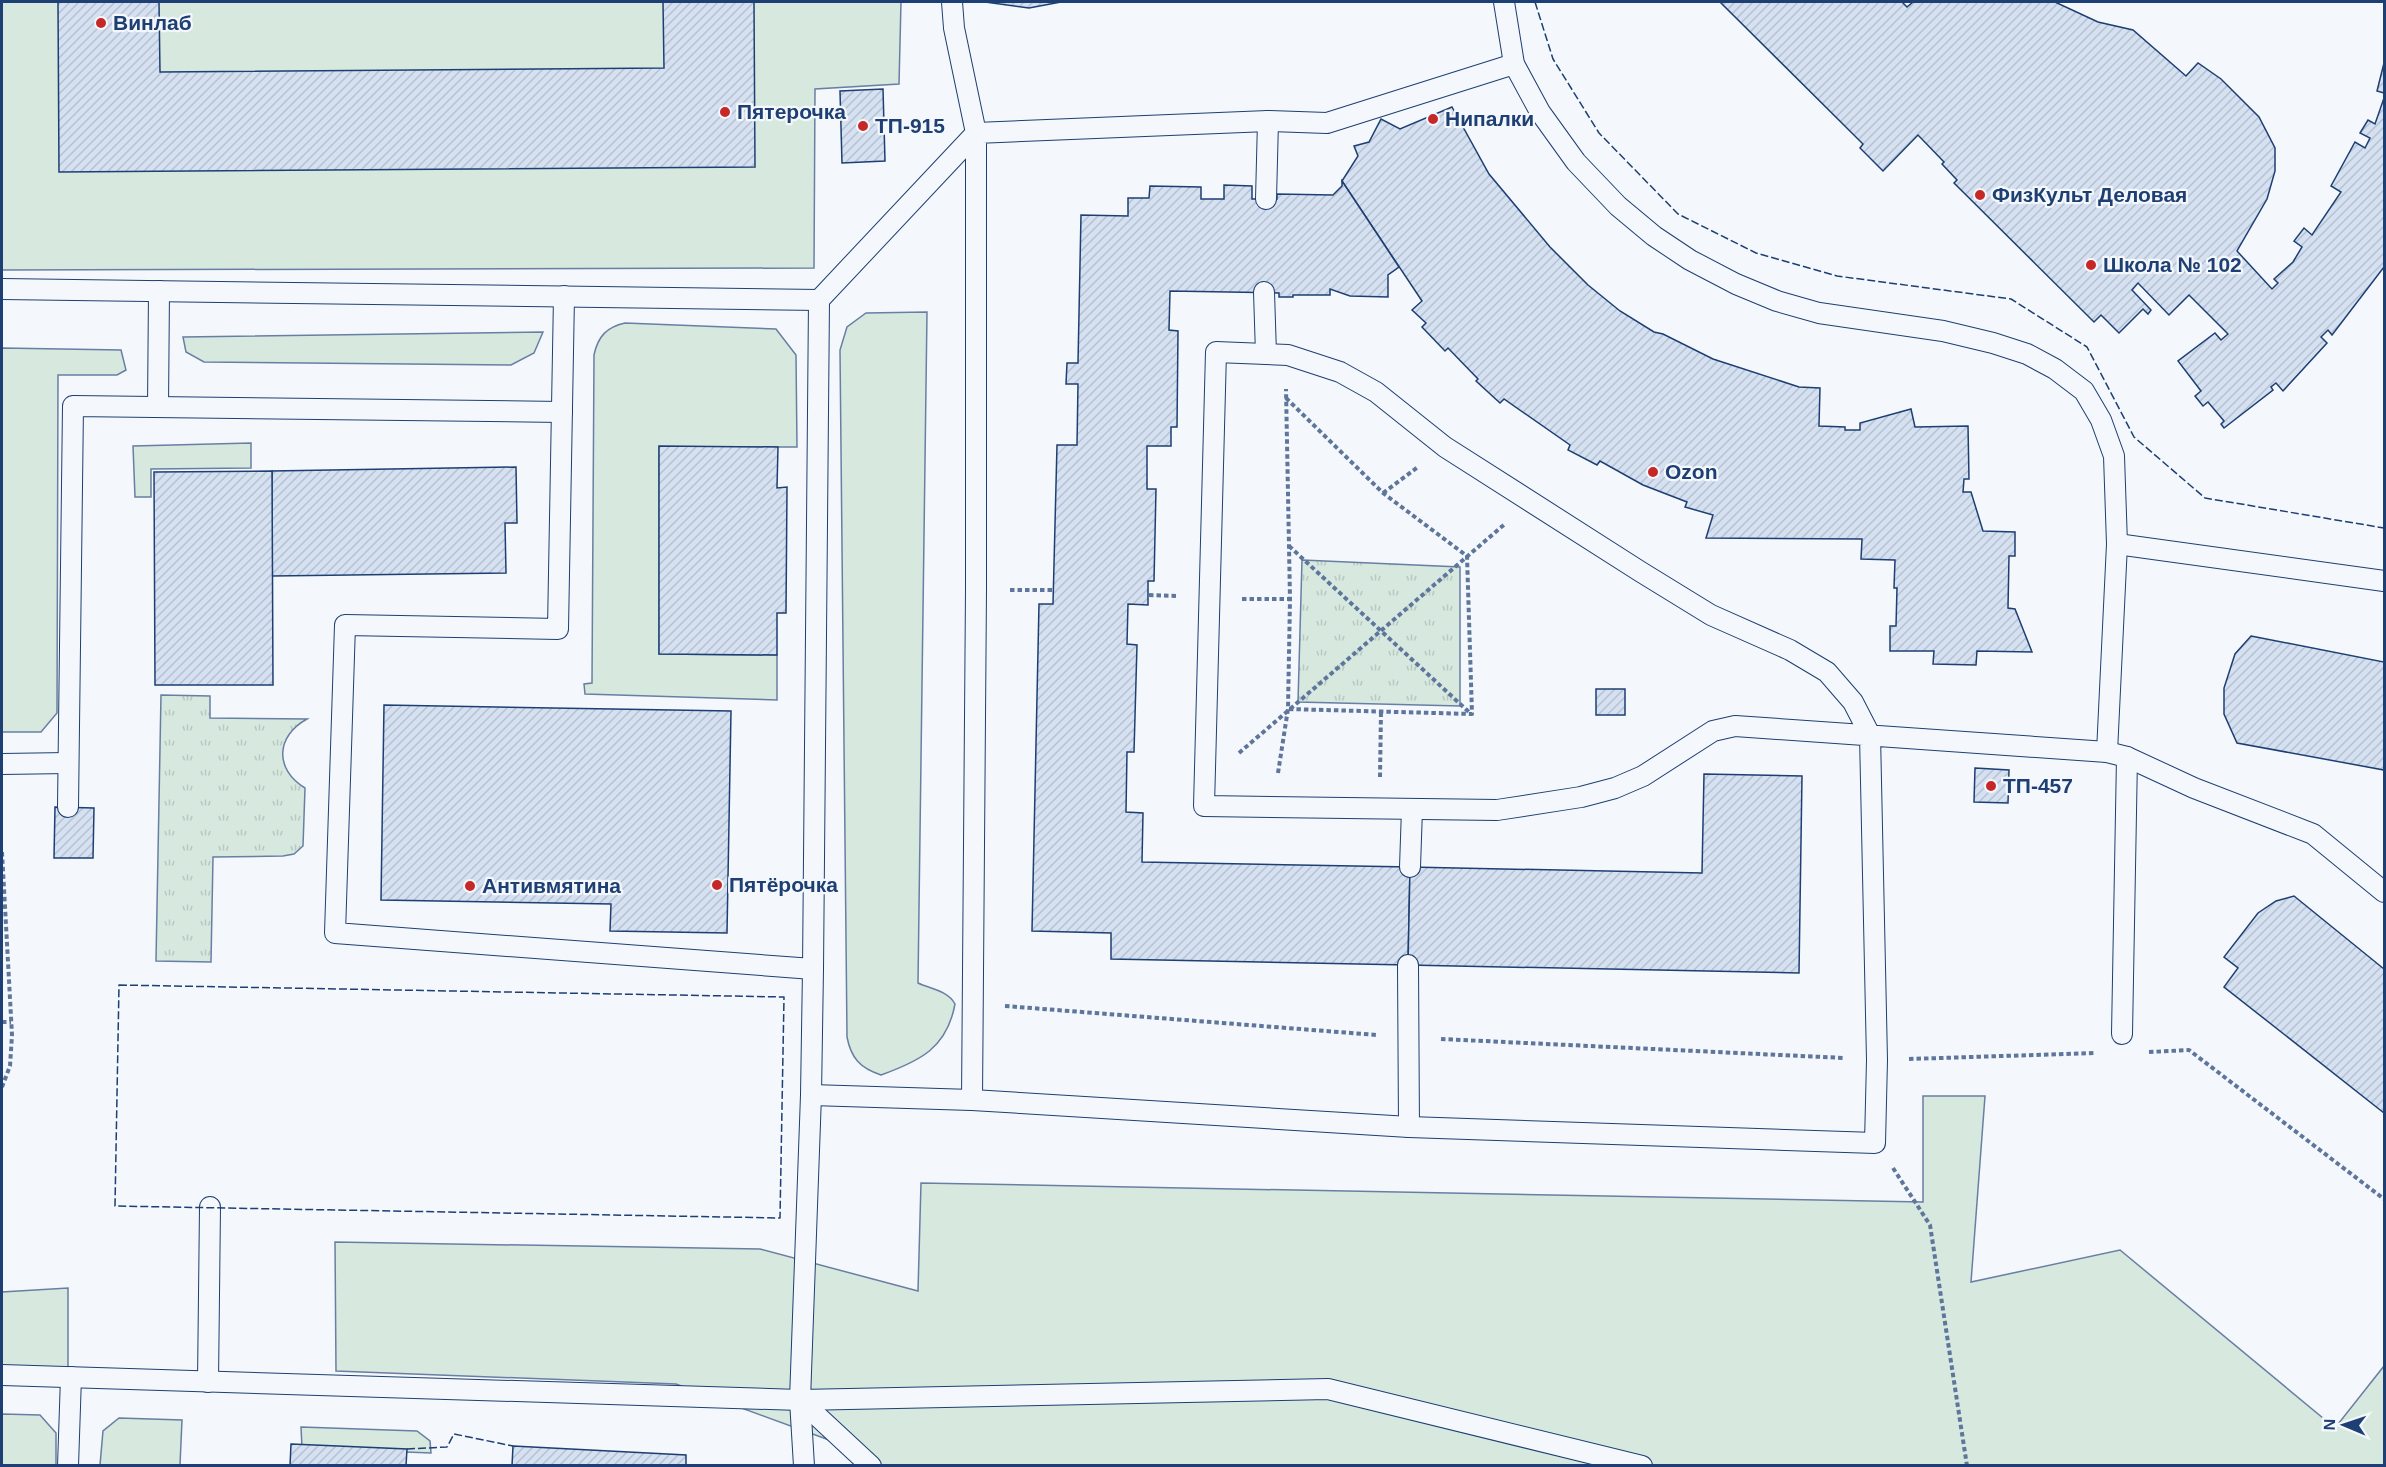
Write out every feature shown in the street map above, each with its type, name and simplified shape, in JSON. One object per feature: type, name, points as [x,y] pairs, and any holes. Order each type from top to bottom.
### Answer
[{"type":"lane","points":[[952,2],[954,28],[976,133],[976,590],[972,1100]]},
{"type":"lane","points":[[1504,2],[1514,64],[1540,112],[1576,162],[1618,206],[1654,236],[1690,260],[1736,284],[1777,301],[1819,313],[1942,331],[1993,343],[2027,354],[2055,369],[2084,392],[2101,420],[2114,456],[2117,544],[2107,752]]},
{"type":"lane","points":[[804,1466],[800,1400],[811,1095],[819,300],[976,133],[1268,121],[1327,123],[1514,64]]},
{"type":"lane","points":[[1266,199],[1268,121]]},
{"type":"lane","points":[[2,289],[819,300]]},
{"type":"lane","points":[[158,407],[159,291]]},
{"type":"lane","points":[[1264,292],[1266,354]]},
{"type":"lane","points":[[564,296],[558,628],[345,625],[335,933],[813,969]]},
{"type":"lane","points":[[811,1095],[972,1100],[1409,1127],[1875,1143],[1877,1060],[1870,735],[1853,702],[1827,672],[1790,650],[1711,615],[1445,447],[1376,392],[1340,372],[1288,355],[1216,352],[1204,806],[1497,810],[1581,797],[1614,788],[1644,776],[1713,731],[1735,726],[1870,735],[2107,752],[2127,758],[2194,788],[2313,834],[2385,892]]},
{"type":"lane","points":[[68,807],[73,406],[562,412]]},
{"type":"lane","points":[[2117,544],[2385,581]]},
{"type":"lane","points":[[2122,1034],[2127,758]]},
{"type":"lane","points":[[2,764],[68,763]]},
{"type":"lane","points":[[1410,867],[1412,809]]},
{"type":"lane","points":[[1408,965],[1409,1127]]},
{"type":"lane","points":[[208,1382],[210,1207]]},
{"type":"lane","points":[[2,1375],[800,1400],[1328,1389],[1642,1466]]},
{"type":"lane","points":[[68,1466],[71,1377]]},
{"type":"lane","points":[[800,1400],[871,1466]]},
{"type":"path","points":[[1272,807],[1288,710],[1290,599],[1286,398],[1288,355]]},
{"type":"path","points":[[1286,398],[1383,493],[1467,556]]},
{"type":"path","points":[[1383,493],[1445,447]]},
{"type":"path","points":[[1204,783],[1532,501]]},
{"type":"path","points":[[1289,546],[1472,714]]},
{"type":"path","points":[[1467,556],[1472,714]]},
{"type":"path","points":[[976,590],[1054,591]]},
{"type":"path","points":[[1209,598],[1290,599]]},
{"type":"path","points":[[1288,710],[1472,714]]},
{"type":"path","points":[[1379,808],[1381,712]]},
{"type":"path","points":[[2,852],[12,1022],[10,1066],[2,1087]]},
{"type":"path","points":[[974,1004],[1409,1037],[1877,1060],[2097,1053]]},
{"type":"path","points":[[2,1022],[12,1022]]},
{"type":"path","points":[[2143,1052],[2189,1050],[2385,1199]]},
{"type":"path","points":[[1875,1143],[1930,1225],[1966,1466]]},
{"type":"green space","points":[[2,2],[901,2],[899,84],[815,89],[814,268],[2,270]]},
{"type":"green space","points":[[927,312],[918,983],[944,993],[955,1004],[946,1032],[930,1051],[908,1064],[881,1075],[867,1069],[858,1061],[851,1051],[847,1037],[840,350],[847,327],[866,313]]},
{"type":"green space","points":[[625,323],[776,329],[796,355],[797,447],[659,447],[659,654],[777,655],[777,700],[585,694],[584,684],[592,683],[594,355],[604,333]]},
{"type":"green space","points":[[543,332],[534,353],[511,365],[204,362],[186,352],[183,337]]},
{"type":"green space","points":[[2,348],[121,350],[126,370],[117,375],[58,375],[57,713],[41,732],[2,732]]},
{"type":"green space","points":[[251,443],[251,468],[151,469],[151,497],[135,497],[133,446]]},
{"type":"green space","points":[[1302,560],[1460,567],[1460,706],[1298,702]]},
{"type":"green space","points":[[161,695],[210,696],[210,718],[307,719],[289,734],[283,753],[288,772],[305,788],[303,846],[294,854],[283,856],[213,857],[211,962],[156,961]]},
{"type":"green space","points":[[1923,1096],[1985,1096],[1971,1282],[2120,1250],[2335,1428],[2384,1366],[2384,1465],[863,1465],[840,1444],[676,1384],[336,1371],[335,1242],[760,1249],[918,1291],[921,1183],[1923,1202]]},
{"type":"green space","points":[[68,1288],[68,1374],[2,1372],[2,1292]]},
{"type":"green space","points":[[2,1414],[40,1415],[56,1433],[56,1465],[2,1465]]},
{"type":"green space","points":[[119,1418],[182,1420],[180,1465],[100,1465],[103,1431]]},
{"type":"green space","points":[[301,1427],[417,1431],[430,1441],[431,1453],[302,1448]]},
{"type":"building","points":[[58,2],[159,2],[160,72],[664,68],[663,2],[754,2],[755,167],[59,172]]},
{"type":"building","points":[[985,2],[1061,2],[1029,8]]},
{"type":"building","points":[[1720,2],[1902,2],[1907,7],[1913,2],[2055,2],[2098,22],[2133,30],[2186,76],[2198,63],[2221,79],[2259,117],[2275,148],[2275,171],[2267,199],[2237,251],[2272,289],[2278,283],[2274,279],[2293,262],[2302,247],[2294,241],[2304,228],[2312,235],[2341,192],[2331,186],[2355,142],[2365,148],[2370,138],[2360,133],[2368,120],[2375,124],[2384,98],[2384,267],[2332,335],[2328,330],[2321,337],[2327,343],[2283,391],[2276,383],[2271,387],[2273,390],[2224,428],[2221,424],[2224,421],[2208,402],[2203,406],[2195,396],[2201,391],[2178,361],[2215,333],[2221,340],[2228,334],[2189,295],[2169,315],[2138,283],[2132,290],[2151,310],[2148,314],[2143,309],[2119,333],[2101,315],[2094,322],[1954,183],[1957,180],[1942,164],[1944,162],[1918,135],[1883,171],[1860,148],[1863,144]]},
{"type":"building","points":[[2384,63],[2384,93],[2377,91]]},
{"type":"building","name":"ТП-915","points":[[883,89],[885,161],[842,163],[840,91]]},
{"type":"building","points":[[1452,107],[1489,174],[1550,247],[1588,285],[1620,311],[1654,332],[1663,334],[1713,359],[1799,387],[1820,388],[1819,426],[1860,430],[1860,423],[1911,409],[1915,427],[1968,426],[1969,479],[1964,479],[1963,492],[1971,492],[1983,531],[2015,532],[2015,556],[2009,556],[2008,608],[2015,609],[2032,652],[1977,651],[1976,665],[1933,664],[1934,651],[1890,651],[1890,626],[1896,626],[1895,560],[1861,559],[1862,539],[1706,538],[1713,515],[1685,507],[1687,502],[1643,485],[1600,461],[1597,465],[1568,450],[1570,445],[1504,399],[1500,403],[1476,381],[1478,379],[1448,348],[1445,351],[1422,327],[1426,323],[1412,310],[1422,301],[1342,181],[1358,156],[1354,146],[1369,142],[1381,119],[1400,129]]},
{"type":"building","points":[[1342,181],[1399,267],[1388,275],[1388,297],[1350,296],[1330,289],[1330,295],[1293,295],[1293,297],[1279,297],[1279,293],[1170,291],[1169,330],[1178,331],[1177,427],[1171,427],[1171,446],[1147,446],[1147,489],[1156,489],[1154,581],[1148,581],[1148,605],[1128,604],[1127,644],[1137,645],[1134,752],[1127,752],[1126,812],[1143,813],[1142,862],[1410,867],[1408,965],[1111,959],[1111,933],[1032,931],[1039,604],[1053,604],[1057,445],[1077,445],[1078,384],[1066,384],[1067,363],[1078,363],[1081,215],[1128,216],[1128,198],[1149,198],[1150,186],[1201,187],[1201,199],[1224,199],[1224,185],[1252,186],[1252,199],[1277,199],[1277,194],[1333,195],[1342,186]]},
{"type":"building","points":[[659,446],[778,447],[777,488],[787,487],[786,613],[777,613],[777,655],[659,654]]},
{"type":"building","points":[[516,467],[517,523],[505,523],[506,573],[272,576],[272,471]]},
{"type":"building","points":[[272,471],[273,685],[155,685],[154,472]]},
{"type":"building","points":[[2251,636],[2384,662],[2384,770],[2237,743],[2224,714],[2224,688],[2235,654]]},
{"type":"building","points":[[1596,689],[1625,689],[1625,715],[1596,715]]},
{"type":"building","points":[[384,705],[731,711],[727,933],[610,931],[611,904],[381,900]]},
{"type":"building","name":"ТП-457","points":[[1975,768],[2009,770],[2008,803],[1974,802]]},
{"type":"building","points":[[1704,774],[1802,776],[1799,973],[1408,965],[1410,867],[1702,873]]},
{"type":"building","points":[[55,807],[94,808],[93,858],[54,858]]},
{"type":"building","points":[[2294,896],[2384,969],[2384,1113],[2224,987],[2238,968],[2224,957],[2258,913],[2276,901]]},
{"type":"building","points":[[291,1444],[407,1449],[406,1466],[290,1466]]},
{"type":"building","points":[[513,1446],[686,1455],[686,1466],[512,1466]]},
{"type":"fence","points":[[1535,2],[1553,59],[1599,133],[1678,214],[1756,253],[1837,276],[2011,299],[2087,347],[2134,437],[2205,498],[2384,528]]},
{"type":"fence","points":[[119,985],[784,997],[780,1218],[115,1206],[119,985]]},
{"type":"fence","points":[[407,1449],[447,1447],[454,1434],[513,1446]]},
{"type":"place","name":"Винлаб","points":[[101,23]]},
{"type":"place","name":"Пятерочка","points":[[725,112]]},
{"type":"place","name":"Нипалки","points":[[1433,119]]},
{"type":"place","name":"ТП-915","points":[[863,126]]},
{"type":"place","name":"ФизКульт Деловая","points":[[1980,195]]},
{"type":"place","name":"Школа № 102","points":[[2091,265]]},
{"type":"place","name":"Ozon","points":[[1653,472]]},
{"type":"place","name":"ТП-457","points":[[1991,786]]},
{"type":"place","name":"Пятёрочка","points":[[717,885]]},
{"type":"place","name":"Антивмятина","points":[[470,886]]}]
